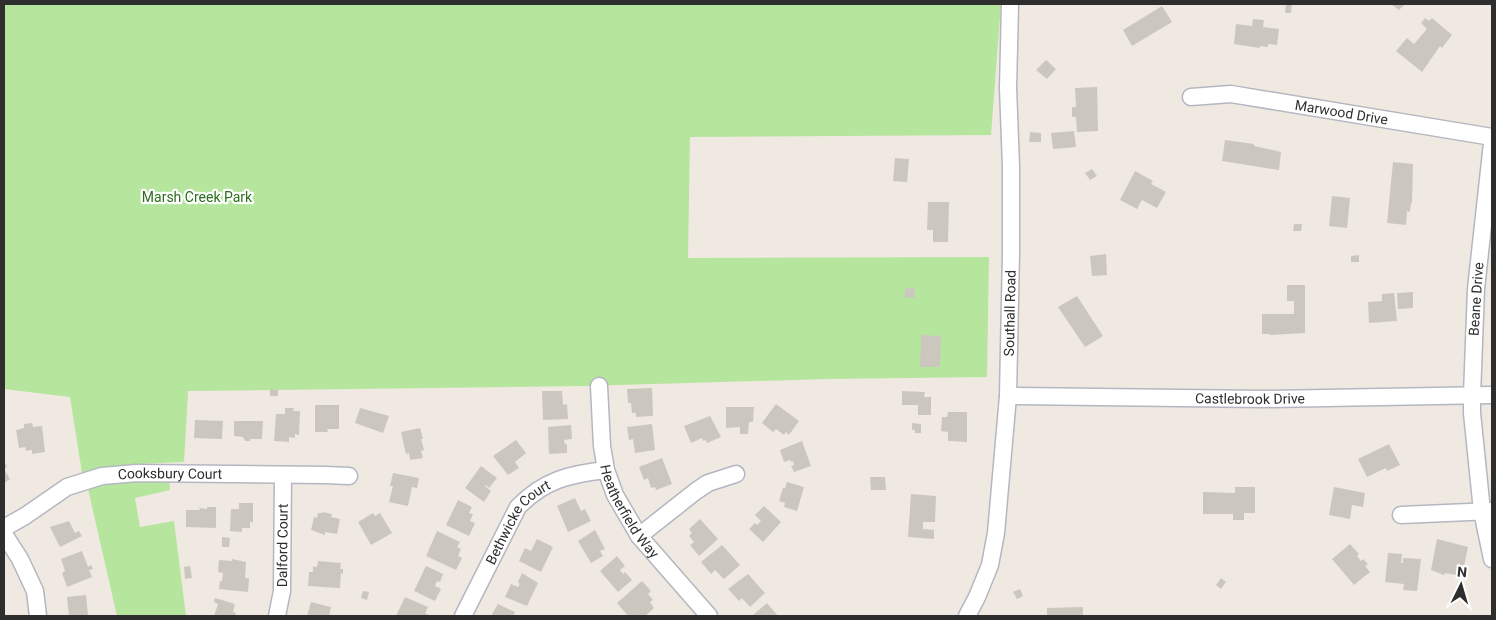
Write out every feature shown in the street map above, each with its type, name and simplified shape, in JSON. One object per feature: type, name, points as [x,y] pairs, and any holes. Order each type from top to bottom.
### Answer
[{"type":"street","name":"Southall Road","points":[[967,616],[990,565],[996,533],[1008,396],[1011,253],[1011,166],[1008,88],[1010,4]]},
{"type":"street","name":"Marwood Drive","points":[[1191,97],[1231,94],[1492,137]]},
{"type":"street","name":"Beane Drive","points":[[1492,143],[1476,289],[1472,396],[1472,413],[1487,511],[1492,559]]},
{"type":"street","name":"Heatherfield Way","points":[[599,386],[602,446],[606,470],[615,495],[639,536],[709,616]]},
{"type":"street","name":"Castlebrook Drive","points":[[1008,396],[1263,399],[1492,395]]},
{"type":"street","name":"Bethwicke Court","points":[[463,616],[518,507],[545,484],[570,476],[606,470]]},
{"type":"street","name":"Cooksbury Court","points":[[4,528],[67,487],[102,476],[137,473],[349,476]]},
{"type":"street","points":[[639,536],[708,483],[736,474]]},
{"type":"street","name":"Dalford Court","points":[[277,616],[282,591],[283,475]]},
{"type":"street","points":[[1401,515],[1487,511]]},
{"type":"street","points":[[4,534],[20,559],[35,591],[38,616]]},
{"type":"green space","name":"Marsh Creek Park","points":[[4,4],[1001,4],[991,135],[690,137],[688,258],[989,257],[987,377],[828,379],[585,386],[188,391],[184,462],[133,465],[82,473],[70,397],[4,389]]},
{"type":"green space","points":[[169,479],[170,490],[135,498],[140,527],[174,521],[186,616],[117,616],[88,489],[138,480]]},
{"type":"building","points":[[1286,4],[1292,4],[1291,13],[1285,13]]},
{"type":"building","points":[[1391,4],[1405,4],[1399,10]]},
{"type":"building","points":[[1162,6],[1172,22],[1132,46],[1123,30]]},
{"type":"building","points":[[1425,18],[1429,21],[1432,18],[1452,35],[1442,48],[1440,46],[1422,72],[1396,51],[1407,38],[1414,44],[1427,29],[1421,23]]},
{"type":"building","points":[[1253,19],[1264,20],[1263,27],[1279,29],[1277,45],[1268,44],[1268,47],[1260,46],[1260,48],[1234,44],[1236,24],[1252,26]]},
{"type":"building","points":[[1046,60],[1056,69],[1047,79],[1036,70]]},
{"type":"building","points":[[1097,87],[1098,131],[1077,132],[1076,117],[1072,117],[1072,107],[1076,107],[1075,88]]},
{"type":"building","points":[[1074,131],[1076,147],[1053,149],[1051,133]]},
{"type":"building","points":[[1030,132],[1041,133],[1041,142],[1029,142]]},
{"type":"building","points":[[1225,140],[1254,144],[1254,146],[1281,152],[1279,170],[1222,161]]},
{"type":"building","points":[[895,158],[909,159],[907,182],[893,181]]},
{"type":"building","points":[[1393,162],[1413,164],[1412,203],[1410,212],[1407,211],[1406,225],[1387,223]]},
{"type":"building","points":[[1092,169],[1097,176],[1090,180],[1085,173]]},
{"type":"building","points":[[1135,171],[1153,181],[1151,184],[1166,192],[1157,208],[1142,200],[1137,209],[1120,200]]},
{"type":"building","points":[[1332,196],[1350,198],[1347,228],[1329,226]]},
{"type":"building","points":[[928,202],[949,202],[948,242],[933,242],[933,230],[927,230]]},
{"type":"building","points":[[1294,224],[1302,224],[1301,231],[1293,231]]},
{"type":"building","points":[[1106,254],[1107,275],[1092,276],[1090,256]]},
{"type":"building","points":[[1359,255],[1359,262],[1351,262],[1351,256]]},
{"type":"building","points":[[1287,285],[1305,285],[1305,333],[1262,334],[1262,314],[1294,314],[1294,301],[1287,301]]},
{"type":"building","points":[[906,288],[915,289],[914,298],[904,297]]},
{"type":"building","points":[[1413,292],[1413,308],[1398,309],[1397,293]]},
{"type":"building","points":[[1394,293],[1397,321],[1369,323],[1368,302],[1382,301],[1382,294]]},
{"type":"building","points":[[1077,296],[1103,336],[1085,347],[1058,307]]},
{"type":"building","points":[[921,335],[941,336],[940,367],[920,367]]},
{"type":"building","points":[[652,388],[653,416],[636,417],[636,413],[632,413],[631,403],[628,403],[627,389]]},
{"type":"building","points":[[270,389],[278,390],[278,396],[270,396]]},
{"type":"building","points":[[542,391],[562,391],[563,405],[567,404],[568,419],[543,420]]},
{"type":"building","points":[[902,391],[925,392],[924,397],[931,397],[931,415],[918,415],[918,405],[902,405]]},
{"type":"building","points":[[776,404],[799,421],[789,435],[786,432],[784,435],[776,429],[773,432],[762,423]]},
{"type":"building","points":[[315,405],[339,405],[339,429],[327,429],[328,432],[315,432]]},
{"type":"building","points":[[726,407],[754,407],[753,422],[749,422],[748,434],[740,434],[740,427],[726,428]]},
{"type":"building","points":[[285,408],[294,408],[293,411],[300,411],[299,435],[295,434],[295,438],[289,437],[289,442],[274,441],[276,414],[285,414]]},
{"type":"building","points":[[360,408],[389,416],[383,433],[355,423]]},
{"type":"building","points":[[948,412],[967,412],[967,442],[948,441],[948,432],[941,431],[942,417],[947,417]]},
{"type":"building","points":[[710,416],[721,437],[707,443],[702,438],[691,443],[684,426]]},
{"type":"building","points":[[195,420],[223,421],[222,439],[194,438]]},
{"type":"building","points":[[234,421],[263,421],[262,439],[245,441],[243,437],[234,436]]},
{"type":"building","points":[[32,423],[33,427],[42,426],[45,452],[32,454],[32,450],[26,451],[25,447],[19,448],[16,430],[24,428],[24,424]]},
{"type":"building","points":[[912,423],[921,424],[921,433],[915,433],[915,430],[912,430]]},
{"type":"building","points":[[652,424],[655,450],[635,453],[633,439],[629,440],[627,427]]},
{"type":"building","points":[[571,425],[572,439],[564,440],[565,444],[567,444],[567,453],[549,454],[548,427]]},
{"type":"building","points":[[420,428],[423,439],[421,439],[424,450],[421,451],[423,458],[410,460],[409,453],[406,454],[401,432]]},
{"type":"building","points":[[516,440],[526,453],[515,462],[519,468],[508,475],[493,456]]},
{"type":"building","points":[[802,441],[811,466],[794,472],[791,466],[794,465],[793,461],[784,462],[780,450]]},
{"type":"building","points":[[1389,444],[1400,465],[1387,471],[1386,468],[1367,477],[1358,459]]},
{"type":"building","points":[[662,458],[672,484],[656,490],[655,487],[651,488],[648,478],[644,480],[639,467]]},
{"type":"building","points":[[481,466],[497,478],[489,488],[485,486],[491,491],[484,502],[465,488]]},
{"type":"building","points":[[4,469],[10,479],[4,483]]},
{"type":"building","points":[[393,473],[419,478],[417,488],[412,487],[408,506],[389,502],[393,486],[390,486]]},
{"type":"building","points":[[870,477],[885,477],[886,490],[871,490]]},
{"type":"building","points":[[787,482],[804,487],[797,511],[784,507],[785,503],[779,501]]},
{"type":"building","points":[[1235,487],[1255,487],[1255,513],[1244,513],[1244,520],[1233,520],[1233,514],[1203,514],[1203,492],[1235,493]]},
{"type":"building","points":[[1334,487],[1365,493],[1363,507],[1352,505],[1350,519],[1329,515]]},
{"type":"building","points":[[911,494],[936,496],[935,522],[923,522],[923,529],[934,530],[934,539],[908,537]]},
{"type":"building","points":[[575,498],[581,511],[585,509],[591,521],[568,532],[557,506]]},
{"type":"building","points":[[458,500],[472,507],[469,513],[473,514],[470,521],[475,523],[469,536],[446,525]]},
{"type":"building","points":[[239,503],[253,503],[253,522],[250,522],[250,528],[242,528],[242,532],[230,531],[231,509],[239,509]]},
{"type":"building","points":[[764,506],[781,522],[763,542],[749,529],[755,523],[757,525],[761,521],[755,515]]},
{"type":"building","points":[[207,507],[216,507],[216,528],[186,527],[186,510],[207,509]]},
{"type":"building","points":[[318,513],[332,514],[331,517],[340,519],[337,534],[325,532],[325,535],[311,530],[314,517],[317,518]]},
{"type":"building","points":[[373,513],[375,516],[380,513],[392,533],[371,545],[358,522]]},
{"type":"building","points":[[700,519],[718,539],[699,556],[690,545],[694,542],[689,536],[692,533],[689,529]]},
{"type":"building","points":[[69,521],[75,533],[79,531],[82,536],[60,547],[50,527]]},
{"type":"building","points":[[595,530],[605,549],[600,551],[603,556],[591,563],[578,541]]},
{"type":"building","points":[[437,531],[460,542],[457,547],[461,549],[458,556],[462,558],[456,570],[426,556]]},
{"type":"building","points":[[222,537],[230,538],[229,547],[222,547]]},
{"type":"building","points":[[537,539],[553,547],[541,572],[519,561],[525,548],[531,551]]},
{"type":"building","points":[[1437,539],[1468,547],[1462,576],[1445,573],[1444,575],[1431,570]]},
{"type":"building","points":[[1350,544],[1359,554],[1357,556],[1361,561],[1363,559],[1368,564],[1365,566],[1370,572],[1354,585],[1332,559]]},
{"type":"building","points":[[722,545],[740,565],[724,579],[715,570],[711,574],[701,562]]},
{"type":"building","points":[[82,551],[88,567],[91,565],[93,569],[89,570],[92,577],[67,587],[62,573],[65,571],[61,559]]},
{"type":"building","points":[[1388,553],[1402,554],[1401,563],[1403,563],[1403,558],[1421,559],[1417,591],[1403,590],[1404,584],[1385,582]]},
{"type":"building","points":[[617,556],[625,566],[620,570],[623,574],[625,572],[632,580],[618,592],[600,571]]},
{"type":"building","points":[[232,559],[246,562],[245,578],[249,578],[248,592],[219,589],[223,573],[218,572],[219,560],[232,561]]},
{"type":"building","points":[[318,561],[341,563],[340,569],[343,569],[343,574],[341,573],[340,588],[308,586],[309,572],[313,572],[313,566],[317,567]]},
{"type":"building","points":[[190,566],[192,578],[185,579],[184,567]]},
{"type":"building","points":[[426,566],[443,574],[440,582],[437,581],[435,586],[441,589],[435,601],[414,591]]},
{"type":"building","points":[[522,573],[538,583],[527,606],[505,597],[511,584],[518,587]]},
{"type":"building","points":[[748,574],[765,593],[750,607],[742,598],[739,601],[728,589]]},
{"type":"building","points":[[1221,578],[1226,582],[1221,589],[1216,585]]},
{"type":"building","points":[[642,581],[651,591],[648,594],[653,600],[650,602],[654,608],[645,616],[628,616],[617,603]]},
{"type":"building","points":[[1020,589],[1023,596],[1017,599],[1013,592]]},
{"type":"building","points":[[363,591],[369,592],[367,600],[361,598]]},
{"type":"building","points":[[86,595],[88,616],[69,616],[67,597]]},
{"type":"building","points":[[405,597],[428,607],[425,613],[431,616],[396,616]]},
{"type":"building","points":[[215,598],[235,604],[233,612],[236,613],[235,616],[214,616],[218,604],[214,602]]},
{"type":"building","points":[[311,602],[331,607],[329,616],[307,616]]},
{"type":"building","points":[[767,603],[778,616],[752,616]]},
{"type":"building","points":[[498,604],[515,612],[513,616],[491,616]]},
{"type":"building","points":[[1083,607],[1083,616],[1047,616],[1047,608]]}]
